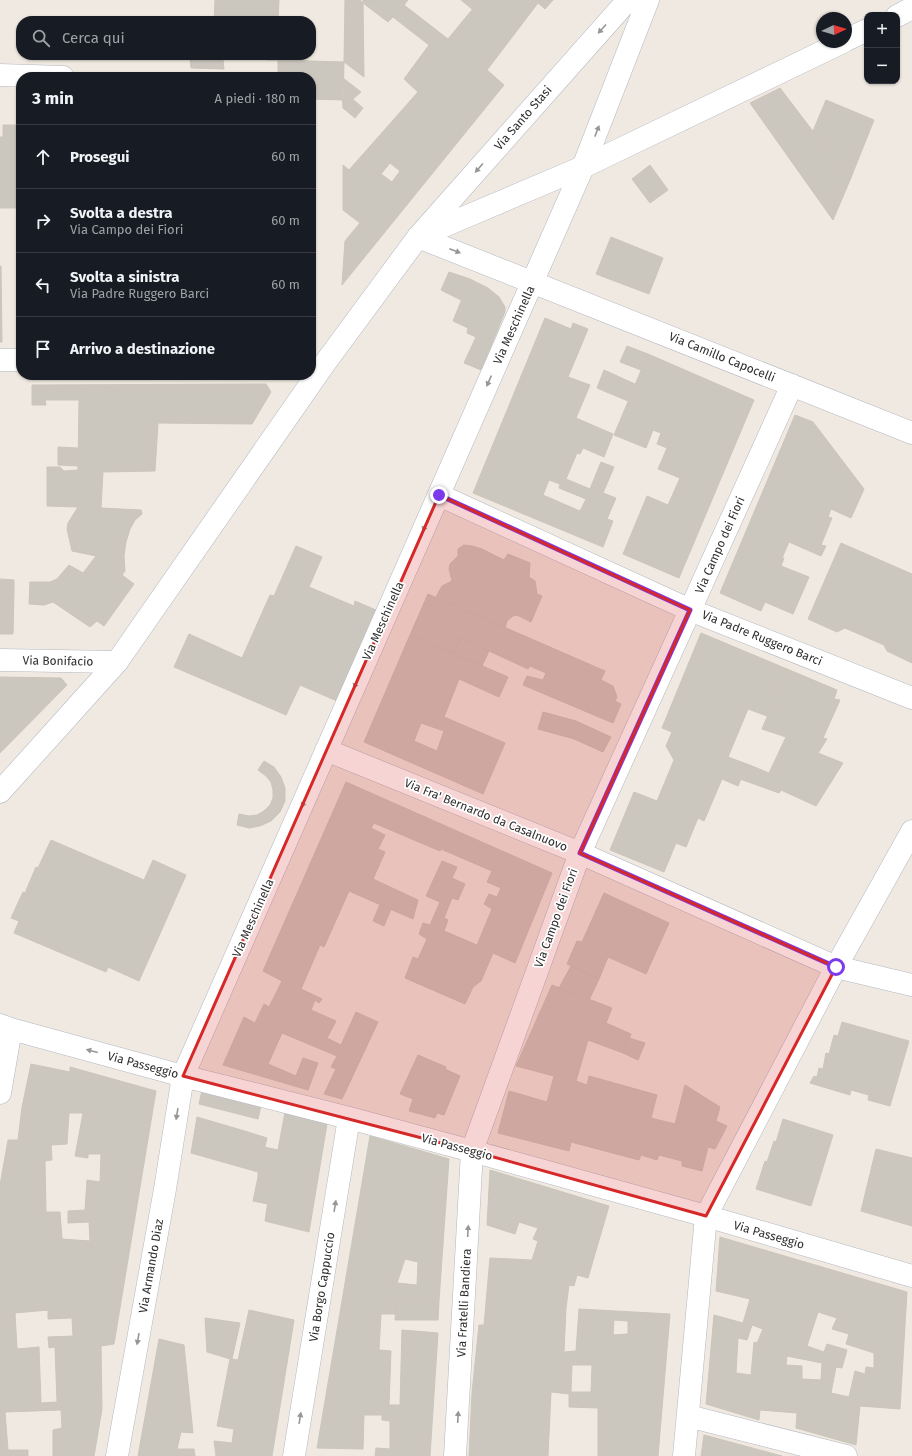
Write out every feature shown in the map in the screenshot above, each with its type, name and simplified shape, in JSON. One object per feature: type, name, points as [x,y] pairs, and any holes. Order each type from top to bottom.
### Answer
[{"type":"street","name":"Via Santo Stasi","points":[[318,363],[418,237],[628,0]]},
{"type":"street","points":[[583,167],[648,0]]},
{"type":"street","points":[[900,14],[912,8]]},
{"type":"street","points":[[852,37],[864,31]]},
{"type":"street","points":[[418,237],[583,167],[830,48]]},
{"type":"street","points":[[0,75],[16,76]]},
{"type":"street","name":"Via Meschinella","points":[[183,1076],[583,167]]},
{"type":"street","name":"Via Camillo Capocelli","points":[[418,237],[533,281],[912,433]]},
{"type":"street","points":[[0,360],[16,360]]},
{"type":"street","name":"Via Santo Stasi","points":[[0,792],[117,662],[307,380]]},
{"type":"street","name":"Via Campo dei Fiori","points":[[472,1151],[580,853],[792,385]]},
{"type":"street","name":"Via Padre Ruggero Barci","points":[[439,495],[690,610],[912,698]]},
{"type":"street","name":"Via Bonifacio","points":[[0,660],[117,662]]},
{"type":"street","name":"Via Fra' Bernardo da Casalnuovo","points":[[326,750],[580,853],[836,967],[912,985]]},
{"type":"street","points":[[684,1456],[706,1216],[836,967],[912,831]]},
{"type":"street","points":[[0,1093],[6,1027]]},
{"type":"street","name":"Via Passeggio","points":[[6,1027],[183,1076],[472,1151],[706,1216],[912,1276]]},
{"type":"street","name":"Via Armando Diaz","points":[[117,1456],[166,1182],[183,1076]]},
{"type":"street","name":"Via Borgo Cappuccio","points":[[294,1456],[349,1118]]},
{"type":"street","name":"Via Fratelli Bandiera","points":[[456,1456],[472,1151]]},
{"type":"street","points":[[688,1416],[846,1456]]},
{"type":"highlighted area","points":[[439,495],[690,610],[580,853],[836,967],[706,1216],[472,1151],[183,1076]]},
{"type":"building","points":[[215,0],[279,0],[278,16],[214,16]]},
{"type":"building","points":[[345,0],[360,0],[363,3],[364,77],[344,62]]},
{"type":"building","points":[[363,0],[408,0],[404,5],[448,39],[480,0],[553,0],[545,9],[538,3],[487,70],[504,85],[342,285],[345,241],[360,223],[343,210],[343,165],[349,170],[418,92],[404,79],[429,45],[393,17],[388,22],[363,3]],"holes":[[[390,163],[400,171],[392,182],[381,174]]]},
{"type":"building","points":[[461,0],[480,0],[472,9]]},
{"type":"building","points":[[190,60],[223,60],[224,69],[191,68]]},
{"type":"building","points":[[278,60],[344,62],[343,100],[316,99],[316,72],[278,72]]},
{"type":"building","points":[[343,78],[361,92],[353,99],[342,90]]},
{"type":"building","points":[[780,88],[850,180],[833,220],[750,103]]},
{"type":"building","points":[[342,90],[363,108],[355,118],[343,108]]},
{"type":"building","points":[[826,100],[874,120],[850,180],[813,131]]},
{"type":"building","points":[[3,125],[16,125],[16,208],[0,208],[0,137],[3,137]]},
{"type":"building","points":[[650,165],[668,190],[650,203],[632,179]]},
{"type":"building","points":[[611,237],[663,258],[649,294],[596,274]]},
{"type":"building","points":[[1,266],[2,342],[0,342]]},
{"type":"building","points":[[449,272],[470,279],[461,300],[441,290]]},
{"type":"building","points":[[470,279],[488,288],[499,297],[505,307],[505,312],[481,370],[464,363],[476,337],[467,333],[468,328],[453,321]]},
{"type":"building","points":[[545,318],[571,329],[573,323],[588,329],[568,377],[590,385],[576,418],[613,434],[604,457],[583,448],[580,454],[577,453],[566,479],[590,489],[601,462],[614,467],[603,493],[616,498],[607,519],[613,521],[603,547],[473,493]],"holes":[[[549,480],[560,484],[559,488],[586,499],[580,511],[543,495]]]},
{"type":"building","points":[[627,346],[648,354],[641,370],[620,362]]},
{"type":"building","points":[[648,354],[754,400],[679,578],[623,554],[647,496],[668,505],[680,478],[658,469],[667,448],[657,444],[661,433],[653,430],[646,448],[614,435]]},
{"type":"building","points":[[604,370],[635,384],[628,401],[597,388]]},
{"type":"building","points":[[266,384],[271,392],[252,424],[158,423],[155,471],[103,472],[101,508],[141,510],[142,514],[135,520],[130,529],[124,556],[125,571],[122,575],[134,584],[104,626],[97,621],[90,627],[53,602],[44,605],[29,604],[30,582],[50,582],[57,579],[69,565],[83,573],[96,556],[72,551],[67,529],[68,523],[78,507],[47,506],[47,467],[60,467],[64,471],[78,470],[79,400],[45,400],[46,405],[32,405],[32,385]]},
{"type":"building","points":[[795,415],[813,422],[864,489],[851,518],[831,509],[828,517],[832,518],[821,545],[826,546],[821,556],[789,542],[782,558],[784,558],[781,566],[809,577],[793,614],[765,602],[761,611],[720,593]]},
{"type":"building","points":[[58,447],[78,448],[78,466],[58,465]]},
{"type":"building","points":[[841,543],[912,574],[912,663],[887,651],[884,645],[845,628],[837,632],[808,619]]},
{"type":"building","points":[[464,545],[482,549],[504,560],[508,554],[530,563],[529,577],[535,581],[537,594],[542,596],[531,622],[517,615],[513,616],[507,621],[505,628],[436,597],[442,586],[452,581],[449,569],[450,564],[458,556],[458,549]]},
{"type":"building","points":[[296,546],[322,557],[309,587],[354,606],[355,601],[376,610],[337,701],[300,685],[286,715],[174,667],[189,634],[242,658],[270,595],[274,596]]},
{"type":"building","points":[[0,579],[14,580],[14,590],[0,589]]},
{"type":"building","points":[[0,589],[14,590],[13,634],[0,634]]},
{"type":"building","points":[[428,594],[605,671],[601,680],[613,686],[617,697],[615,701],[621,704],[613,723],[523,685],[527,676],[543,680],[546,673],[530,666],[528,669],[461,638],[454,654],[410,635]]},
{"type":"building","points":[[701,633],[787,669],[767,716],[748,709],[728,757],[747,764],[738,786],[722,779],[704,821],[698,818],[686,847],[676,843],[664,872],[610,850],[634,792],[657,801],[674,760],[666,746],[672,732],[662,728]]},
{"type":"building","points":[[410,635],[508,677],[499,697],[459,679],[444,717],[505,743],[483,794],[364,742]],"holes":[[[421,723],[444,731],[437,751],[414,741]]]},
{"type":"building","points":[[461,638],[489,651],[482,666],[454,654]]},
{"type":"building","points":[[787,669],[837,690],[834,699],[840,700],[823,738],[827,739],[818,753],[843,763],[816,806],[781,790],[779,793],[740,779],[747,764],[769,773],[786,737],[762,729]]},
{"type":"building","points":[[0,677],[61,678],[67,685],[0,753]]},
{"type":"building","points":[[543,712],[576,721],[611,737],[603,752],[574,739],[538,729]]},
{"type":"building","points":[[264,761],[274,767],[281,777],[285,788],[285,801],[280,812],[271,821],[260,826],[249,828],[237,825],[239,814],[249,816],[257,815],[270,805],[273,798],[271,782],[258,770]]},
{"type":"building","points":[[346,782],[552,873],[515,963],[493,953],[481,981],[473,987],[465,1004],[405,978],[413,957],[418,959],[427,939],[419,934],[423,923],[430,925],[440,902],[426,896],[442,861],[457,867],[452,878],[465,884],[458,900],[452,898],[444,918],[448,920],[444,931],[477,945],[492,909],[484,904],[489,894],[497,897],[501,888],[487,882],[492,871],[374,823],[371,828],[385,835],[378,849],[385,852],[373,879],[418,900],[413,919],[349,891],[324,947],[320,945],[301,989],[322,999],[319,1003],[315,1000],[311,1010],[336,1021],[327,1038],[341,1045],[356,1012],[378,1022],[342,1099],[324,1094],[336,1069],[331,1067],[337,1056],[282,1033],[268,1064],[296,1076],[303,1058],[318,1063],[308,1090],[223,1065],[244,1017],[255,1023],[264,1004],[269,1007],[282,981],[263,971]]},
{"type":"building","points":[[51,840],[144,880],[153,860],[186,875],[139,981],[108,967],[106,972],[14,933],[19,921],[11,918],[23,892],[25,893],[36,867],[38,868]]},
{"type":"building","points":[[604,893],[669,923],[646,974],[608,957],[599,979],[567,964],[577,941],[582,942]]},
{"type":"building","points":[[380,904],[391,909],[384,926],[373,921]]},
{"type":"building","points":[[571,966],[599,979],[589,1000],[559,988]]},
{"type":"building","points":[[552,985],[612,1008],[606,1023],[631,1034],[623,1053],[588,1040],[576,1081],[587,1085],[589,1076],[657,1095],[651,1118],[675,1124],[685,1085],[720,1107],[716,1121],[727,1126],[715,1149],[708,1147],[702,1171],[682,1166],[682,1161],[659,1155],[657,1160],[641,1155],[639,1160],[571,1142],[569,1151],[498,1133],[509,1091],[547,1102],[554,1076],[516,1066]]},
{"type":"building","points":[[842,1022],[909,1041],[890,1106],[868,1100],[869,1095],[851,1090],[850,1095],[810,1083],[814,1076],[817,1077],[819,1068],[823,1069],[826,1053],[829,1054],[834,1035],[838,1036]]},
{"type":"building","points":[[629,1038],[645,1043],[638,1060],[623,1053]]},
{"type":"building","points":[[418,1055],[446,1067],[445,1069],[460,1076],[444,1115],[437,1113],[435,1118],[409,1111],[413,1099],[400,1094]]},
{"type":"building","points":[[31,1064],[70,1072],[70,1067],[156,1091],[114,1344],[101,1346],[102,1409],[94,1456],[53,1456],[53,1430],[62,1428],[61,1410],[5,1412],[8,1450],[28,1450],[28,1456],[0,1456],[0,1185],[8,1140],[18,1140],[22,1107]],"holes":[[[69,1113],[83,1113],[75,1156],[88,1158],[88,1154],[101,1154],[100,1182],[87,1180],[85,1210],[68,1211],[68,1223],[89,1222],[90,1241],[62,1239],[60,1212],[46,1212],[45,1161],[52,1160],[51,1145],[67,1144]],[[48,1310],[48,1319],[72,1318],[73,1336],[48,1337],[49,1348],[55,1347],[57,1402],[41,1403],[39,1347],[17,1349],[15,1313]]]},
{"type":"building","points":[[202,1090],[261,1106],[258,1119],[199,1104]]},
{"type":"building","points":[[285,1112],[327,1124],[309,1232],[265,1221],[271,1180],[258,1177],[258,1172],[191,1153],[197,1117],[248,1132],[242,1153],[262,1159],[264,1147],[278,1150]]},
{"type":"building","points":[[783,1119],[833,1135],[811,1206],[756,1189],[765,1161],[767,1162],[774,1141],[776,1142]]},
{"type":"building","points":[[248,1132],[267,1138],[262,1159],[242,1153]]},
{"type":"building","points":[[370,1136],[449,1159],[439,1301],[396,1300],[396,1314],[381,1314],[379,1350],[391,1351],[389,1405],[400,1405],[402,1330],[438,1333],[430,1456],[375,1456],[376,1448],[390,1449],[390,1421],[382,1420],[382,1415],[364,1415],[363,1449],[317,1448]],"holes":[[[405,1259],[418,1262],[417,1285],[397,1283]]]},
{"type":"building","points":[[876,1149],[912,1158],[912,1226],[861,1211]]},
{"type":"building","points":[[490,1170],[609,1206],[588,1278],[577,1275],[574,1286],[569,1285],[566,1308],[564,1352],[576,1351],[579,1309],[670,1314],[658,1456],[598,1456],[598,1408],[569,1407],[569,1394],[551,1392],[548,1456],[469,1456],[472,1393],[479,1325],[484,1325],[490,1258],[532,1260],[538,1241],[533,1239],[538,1228],[519,1222],[515,1234],[487,1225]],"holes":[[[614,1320],[628,1321],[628,1334],[613,1335]],[[572,1365],[592,1365],[591,1392],[571,1392]]]},
{"type":"building","points":[[258,1177],[271,1180],[268,1204],[253,1201]]},
{"type":"building","points":[[720,1237],[907,1292],[900,1409],[860,1406],[856,1445],[796,1428],[797,1413],[760,1410],[759,1420],[706,1404],[714,1315],[743,1323],[750,1299],[716,1291]],"holes":[[[818,1312],[837,1318],[832,1329],[849,1334],[846,1344],[874,1353],[874,1368],[866,1367],[865,1374],[855,1371],[849,1397],[831,1393],[836,1367],[842,1368],[847,1350],[827,1344],[824,1352],[807,1346]],[[752,1325],[763,1329],[757,1343],[754,1342],[751,1375],[736,1373],[738,1338],[747,1340]],[[787,1356],[822,1363],[821,1380],[802,1379],[802,1366],[786,1365]]]},
{"type":"building","points":[[396,1300],[439,1301],[438,1320],[395,1320]]},
{"type":"building","points":[[249,1310],[294,1320],[272,1456],[216,1456],[214,1441],[232,1443],[234,1429],[217,1426],[230,1359],[207,1352],[205,1318],[240,1323],[232,1359],[238,1360]]},
{"type":"building","points":[[159,1339],[184,1345],[193,1433],[181,1432],[177,1449],[194,1449],[195,1456],[138,1456]]},
{"type":"building","points":[[704,1435],[782,1456],[701,1456]]},
{"type":"route","points":[[439,495],[690,610],[580,853],[836,967]]}]
